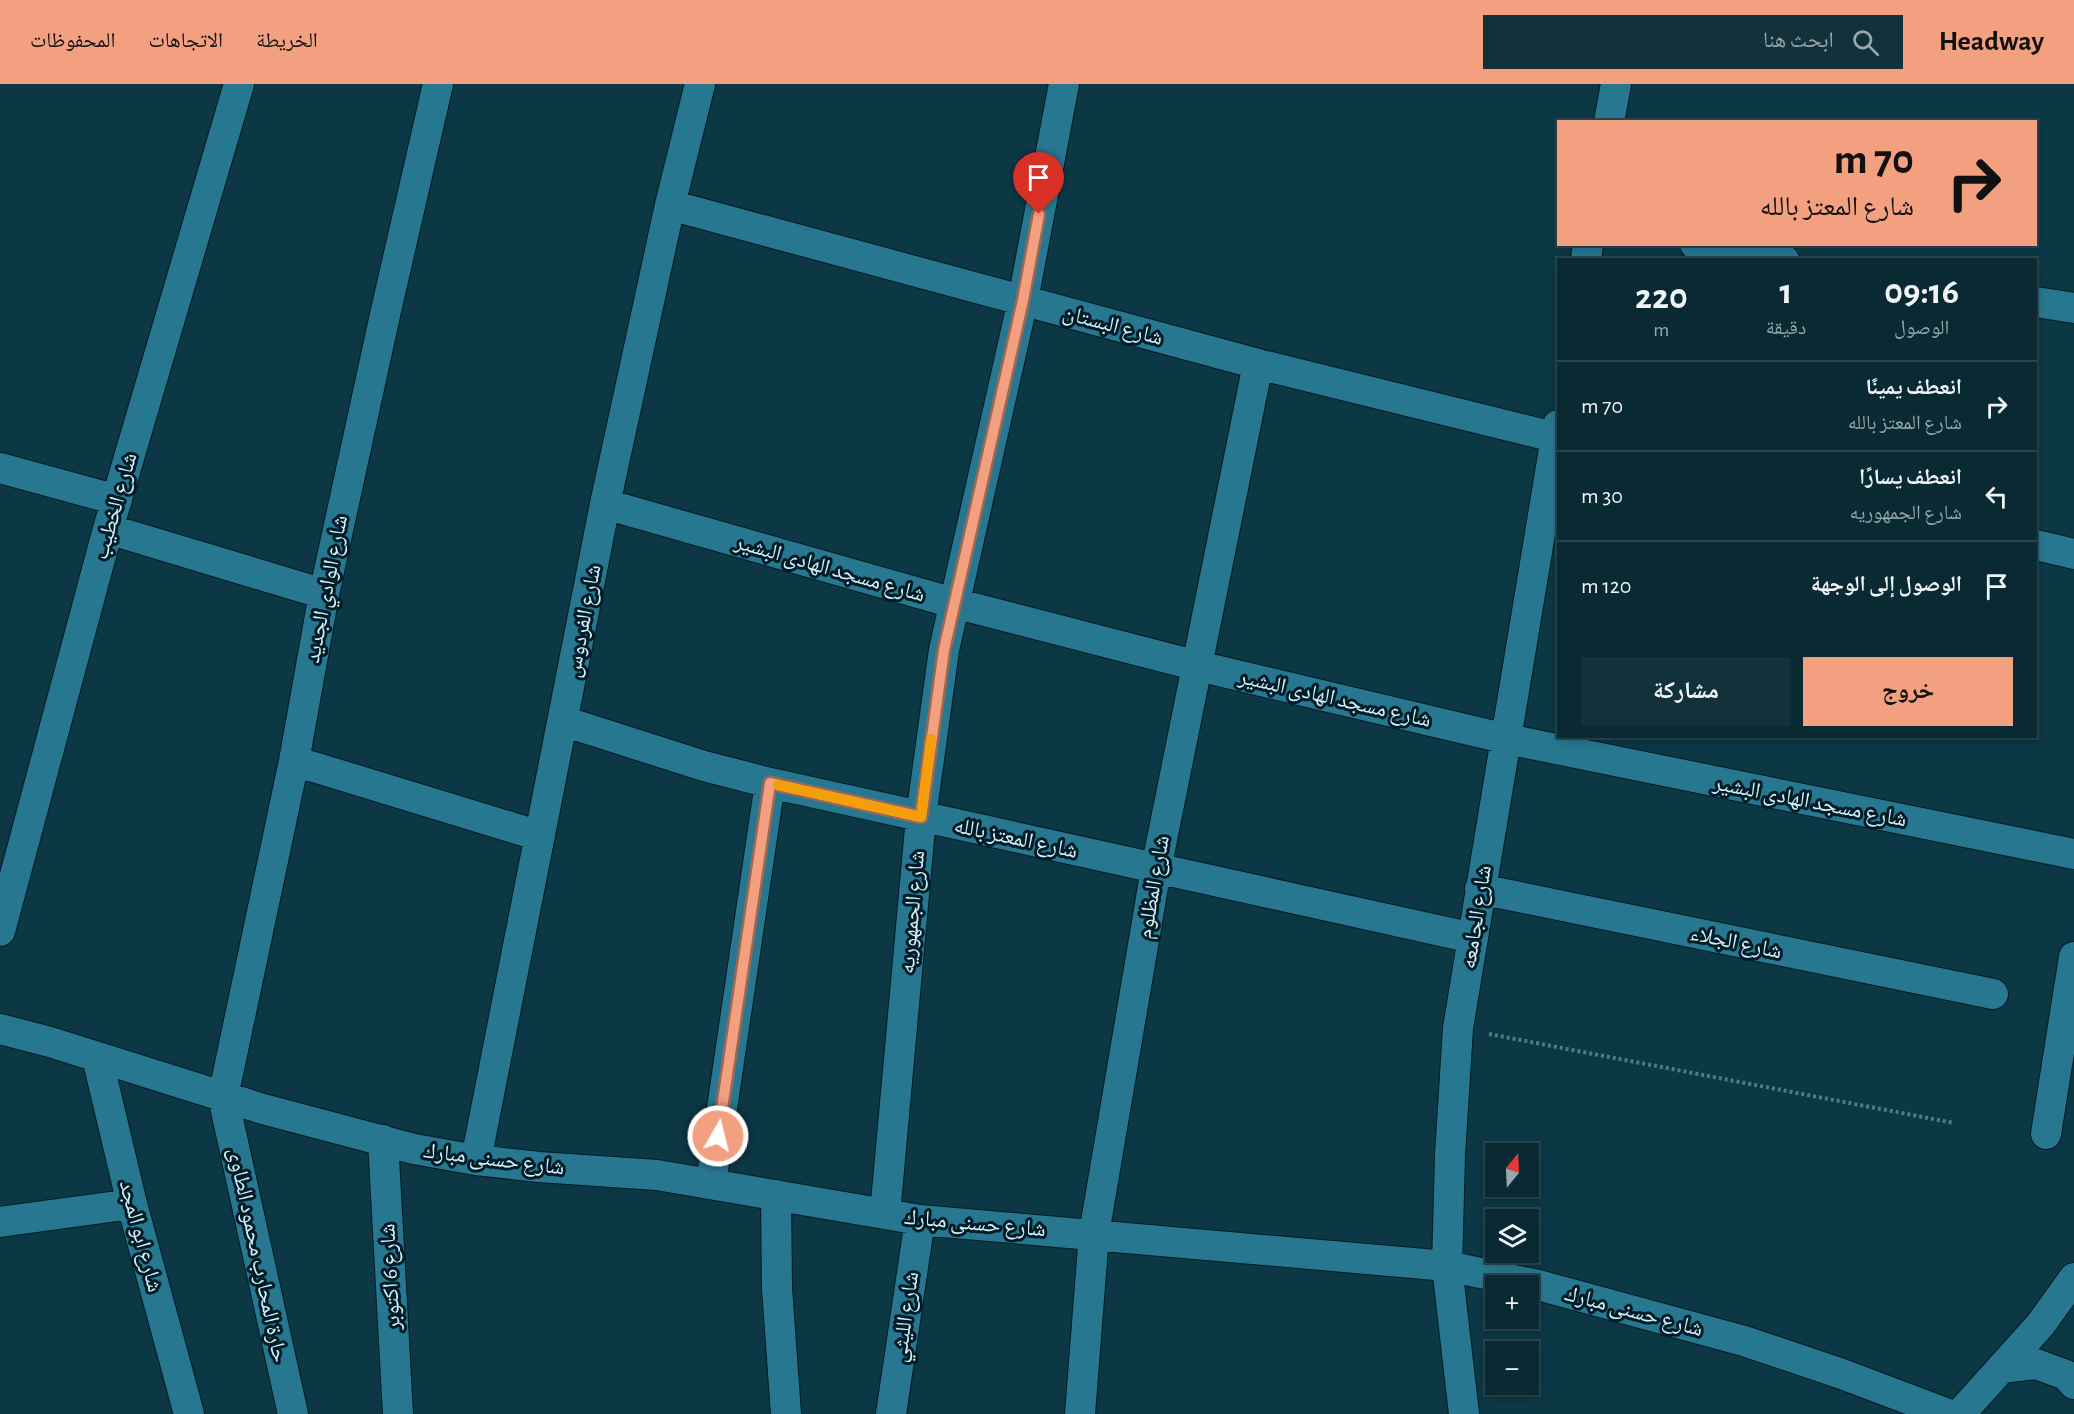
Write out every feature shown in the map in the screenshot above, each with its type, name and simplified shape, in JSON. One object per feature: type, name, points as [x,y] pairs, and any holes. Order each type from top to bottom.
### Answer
[{"type":"street","name":"شارع الخطيب","points":[[0,931],[108,529],[239,84]]},
{"type":"street","name":"شارع الوادي الجديد","points":[[223,1097],[294,761],[324,594],[387,303],[438,84]]},
{"type":"street","name":"شارع الفردوس","points":[[476,1160],[605,504],[670,205],[700,84]]},
{"type":"street","name":"شارع الجمهوريه","points":[[885,1214],[921,817],[944,650],[1023,300],[1064,84]]},
{"type":"street","points":[[1609,120],[1616,84]]},
{"type":"street","name":"شارع البستان","points":[[670,205],[1258,364],[1557,434]]},
{"type":"street","points":[[1706,246],[1773,258]]},
{"type":"street","points":[[2037,302],[2074,308]]},
{"type":"street","name":"شارع المظلوم","points":[[1080,1414],[1094,1234],[1156,869],[1258,364]]},
{"type":"street","name":"شارع الجامعه","points":[[1464,1414],[1447,1266],[1450,1155],[1458,1028],[1557,440]]},
{"type":"street","points":[[0,468],[117,500]]},
{"type":"street","name":"شارع مسجد الهادى البشير","points":[[605,504],[954,603],[1198,666],[1507,740],[2074,854]]},
{"type":"street","points":[[108,529],[324,594]]},
{"type":"street","points":[[2037,545],[2074,554]]},
{"type":"street","name":"شارع المعتز بالله","points":[[563,722],[704,766],[770,783],[1473,938]]},
{"type":"street","points":[[294,761],[540,836]]},
{"type":"street","points":[[711,1183],[770,783]]},
{"type":"street","name":"شارع الجلاء","points":[[1480,889],[1993,994]]},
{"type":"street","points":[[2046,1134],[2074,957]]},
{"type":"street","name":"شارع حسنى مبارك","points":[[0,1029],[50,1042],[263,1109],[414,1149],[476,1160],[657,1175],[920,1220],[1447,1266],[1538,1285],[1744,1341],[1842,1374],[1948,1414]]},
{"type":"street","name":"شارع ابو المجد","points":[[97,1057],[132,1204],[189,1414]]},
{"type":"street","name":"حارة المحارب محمود الطاوى","points":[[223,1097],[293,1414]]},
{"type":"street","name":"شارع 6 اكتوبر","points":[[383,1140],[398,1414]]},
{"type":"street","points":[[776,1195],[777,1287],[786,1414]]},
{"type":"street","points":[[0,1222],[132,1204]]},
{"type":"street","name":"شارع الليثي","points":[[891,1414],[920,1220]]},
{"type":"street","points":[[1960,1414],[2041,1324],[2074,1278]]},
{"type":"street","points":[[2002,1368],[2036,1364],[2066,1375],[2074,1384]]},
{"type":"path","points":[[1458,1028],[1954,1124]]},
{"type":"slow traffic","points":[[778,785],[921,817],[931,739]]},
{"type":"route","points":[[718,1136],[770,783],[921,817],[944,650],[1023,300],[1039,214]]}]
